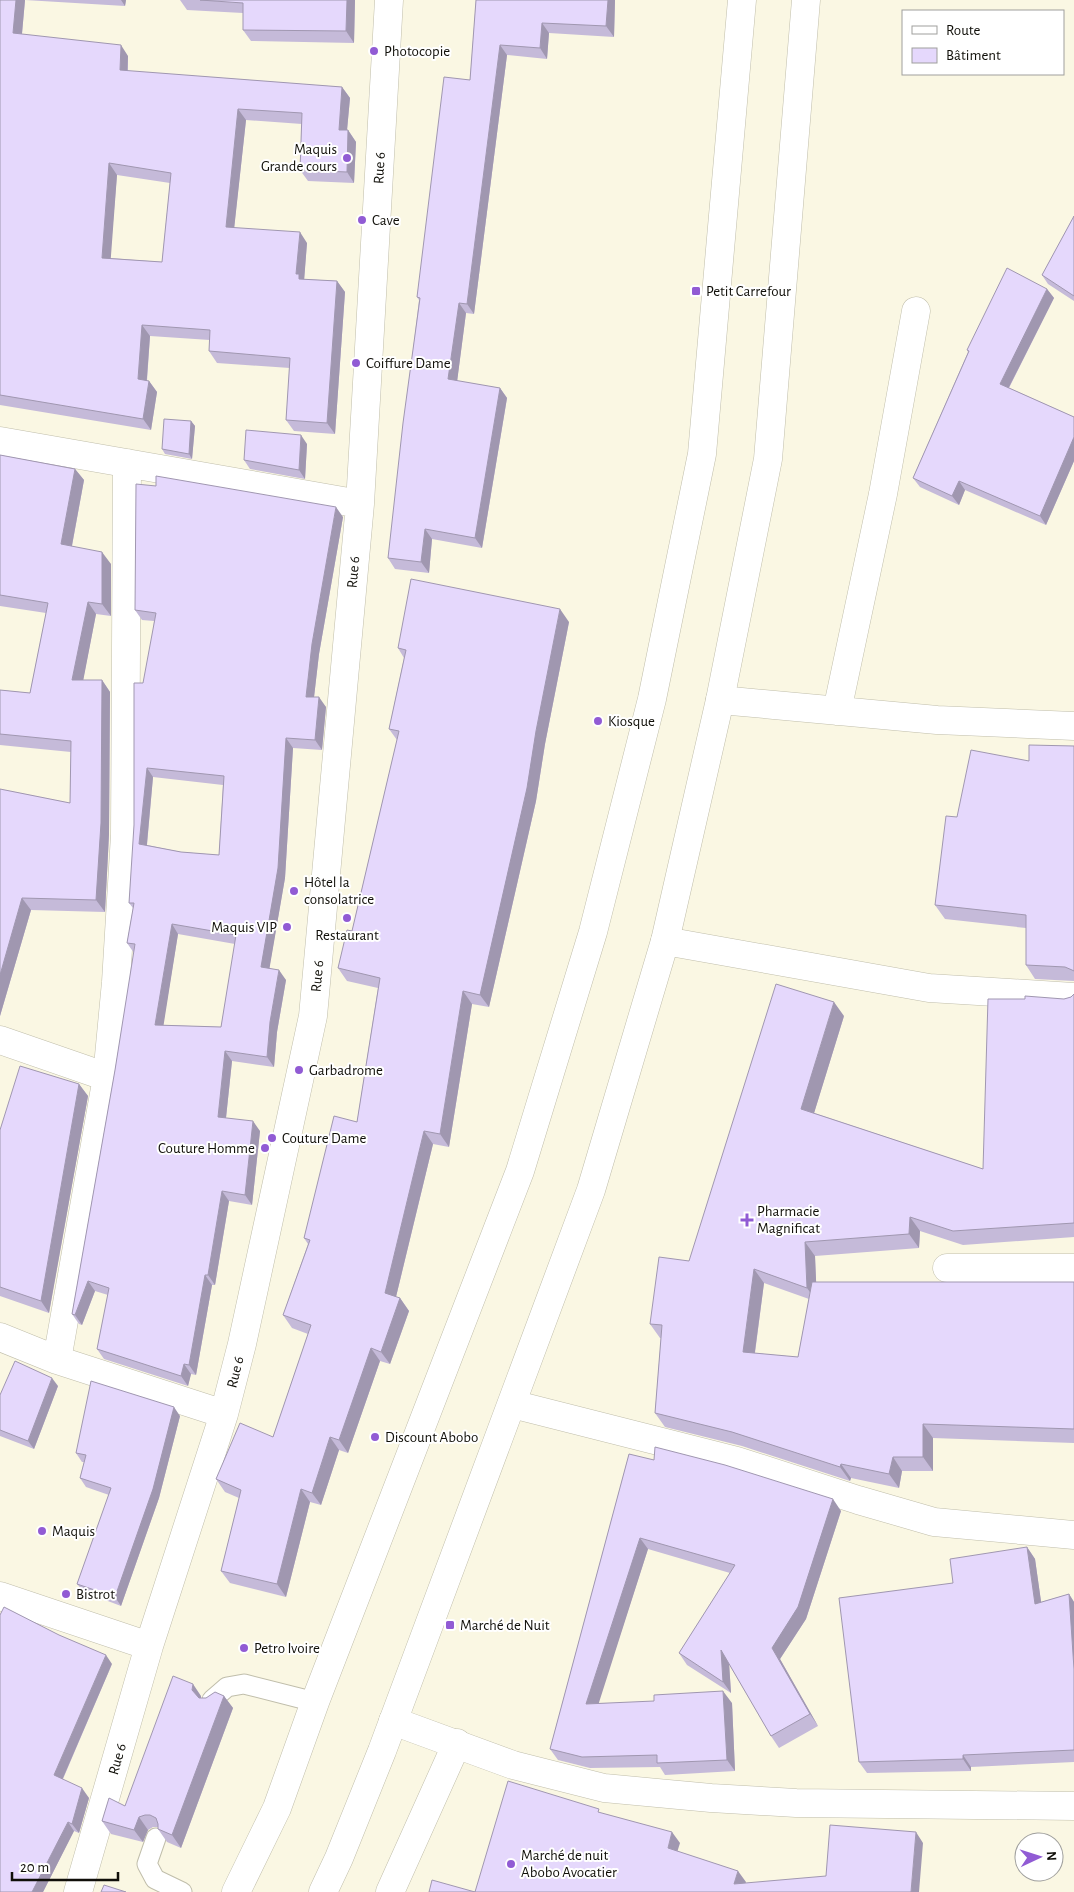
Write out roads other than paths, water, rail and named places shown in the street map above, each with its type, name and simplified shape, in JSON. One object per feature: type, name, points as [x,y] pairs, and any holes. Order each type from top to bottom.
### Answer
[{"type":"street","name":"Rue 6","points":[[78,1892],[149,1646],[224,1414],[242,1344],[313,1016],[360,504],[389,0]]},
{"type":"street","points":[[236,1892],[276,1808],[520,1170],[593,932],[652,699],[702,454],[742,0]]},
{"type":"street","points":[[323,1892],[339,1858],[393,1721],[591,1190],[665,941],[720,700],[768,459],[806,0]]},
{"type":"street","points":[[837,711],[883,494],[916,311]]},
{"type":"street","points":[[0,441],[360,504]]},
{"type":"street","points":[[57,1360],[106,1077],[116,982],[125,835],[127,463]]},
{"type":"street","points":[[720,700],[937,720],[1074,726]]},
{"type":"street","points":[[665,941],[929,988],[1074,997]]},
{"type":"street","points":[[0,1040],[106,1077]]},
{"type":"street","points":[[947,1268],[1074,1268]]},
{"type":"street","points":[[0,1337],[57,1360],[224,1414]]},
{"type":"street","points":[[512,1404],[737,1461],[934,1522],[1074,1535]]},
{"type":"street","points":[[0,1596],[149,1646]]},
{"type":"street","points":[[393,1721],[513,1765],[604,1788],[711,1798],[796,1803],[1074,1806]]},
{"type":"street","points":[[390,1892],[457,1743]]},
{"type":"lane","points":[[212,1700],[228,1687],[244,1684],[315,1702]]},
{"type":"lane","points":[[156,1838],[147,1864],[156,1879],[182,1892]]},
{"type":"place","name":"Photocopie","points":[[374,51]]},
{"type":"place","name":"Maquis Grande cours","points":[[347,158]]},
{"type":"place","name":"Cave","points":[[362,220]]},
{"type":"place","name":"Petit Carrefour","points":[[696,291]]},
{"type":"place","name":"Coiffure Dame","points":[[356,363]]},
{"type":"place","name":"Kiosque","points":[[598,721]]},
{"type":"place","name":"Hôtel la consolatrice","points":[[294,891]]},
{"type":"place","name":"Restaurant","points":[[347,918]]},
{"type":"place","name":"Maquis VIP","points":[[287,927]]},
{"type":"place","name":"Garbadrome","points":[[299,1070]]},
{"type":"place","name":"Couture Dame","points":[[272,1138]]},
{"type":"place","name":"Couture Homme","points":[[265,1148]]},
{"type":"place","name":"Pharmacie Magnificat","points":[[747,1220]]},
{"type":"place","name":"Discount Abobo","points":[[375,1437]]},
{"type":"place","name":"Maquis","points":[[42,1531]]},
{"type":"place","name":"Bistrot","points":[[66,1594]]},
{"type":"place","name":"Marché de Nuit","points":[[450,1625]]},
{"type":"place","name":"Petro Ivoire","points":[[244,1648]]},
{"type":"place","name":"Marché de nuit Abobo Avocatier","points":[[511,1864]]}]
